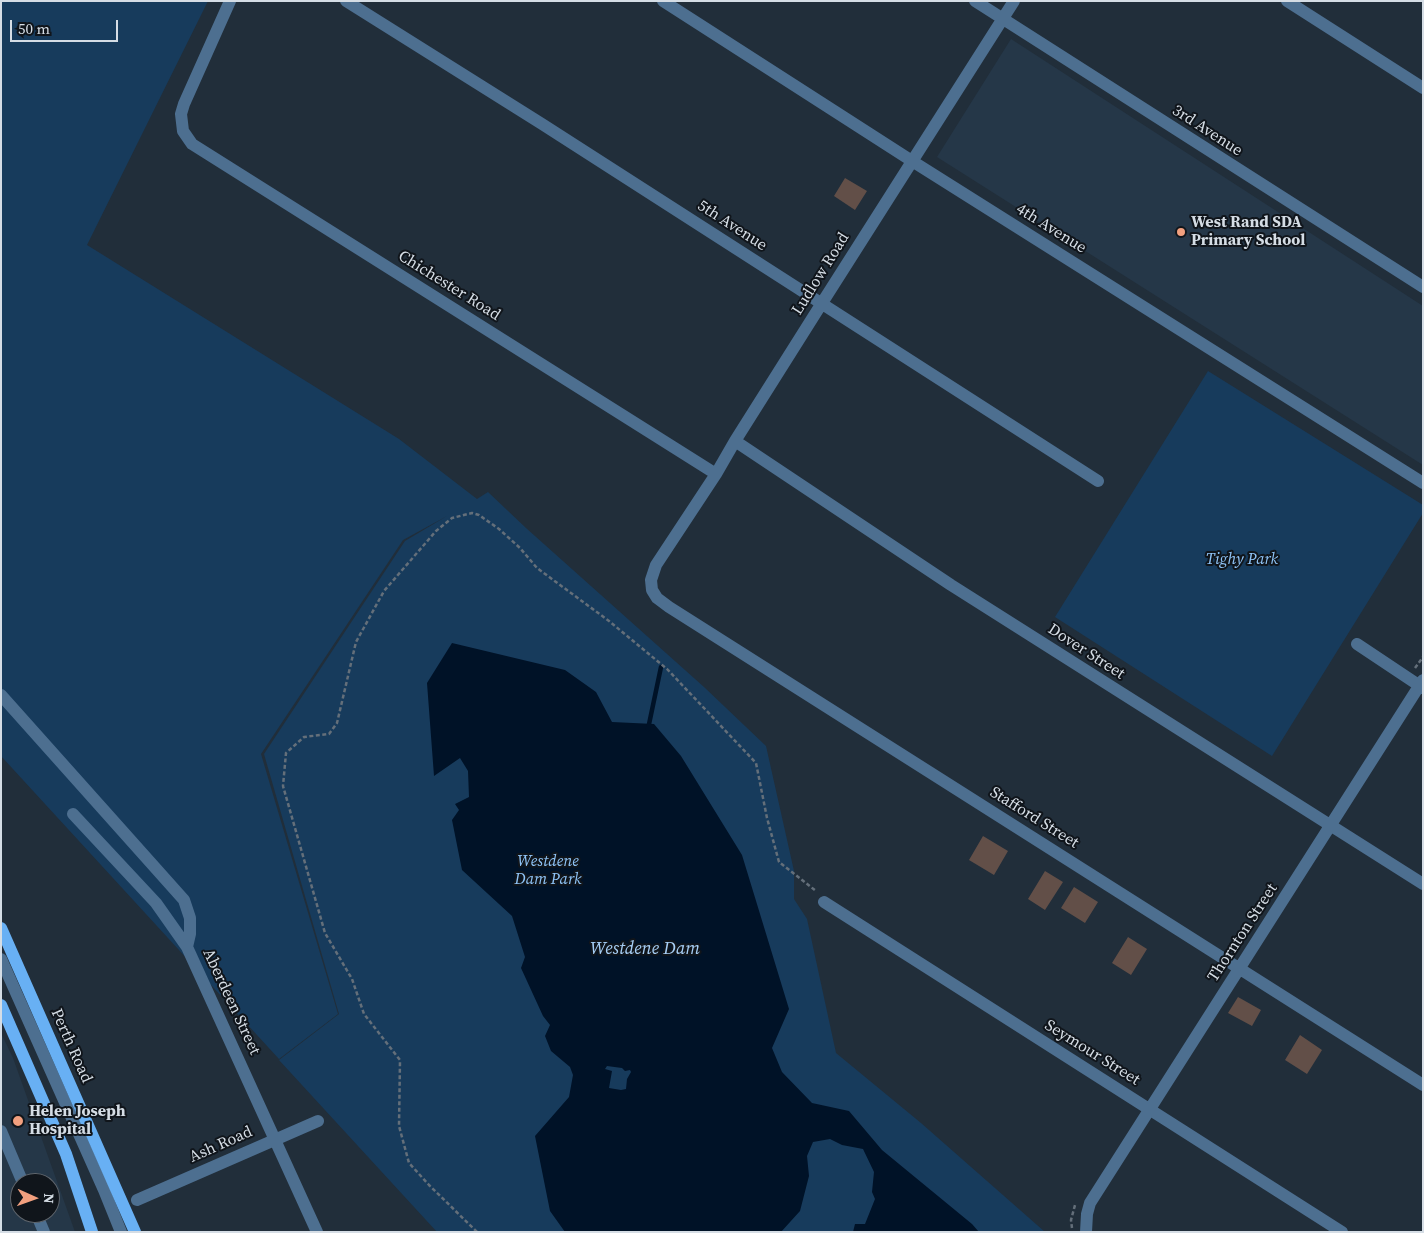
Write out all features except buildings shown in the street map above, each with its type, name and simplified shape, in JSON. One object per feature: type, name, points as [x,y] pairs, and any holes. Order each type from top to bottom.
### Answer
[{"type":"main road","name":"Perth Road","points":[[1,928],[135,1232]]},
{"type":"main road","points":[[1,1005],[66,1154],[92,1232]]},
{"type":"street","name":"Chichester Road","points":[[230,1],[181,114],[183,130],[192,144],[716,474]]},
{"type":"street","name":"5th Avenue","points":[[346,1],[822,303],[1098,481]]},
{"type":"street","name":"4th Avenue","points":[[663,1],[912,161],[1423,483]]},
{"type":"street","name":"3rd Avenue","points":[[975,1],[1423,287]]},
{"type":"street","name":"Ludlow Road","points":[[656,565],[716,474],[735,440],[1014,1]]},
{"type":"street","points":[[1287,1],[1423,88]]},
{"type":"street","name":"Dover Street","points":[[735,440],[951,584],[1423,884]]},
{"type":"street","name":"Stafford Street","points":[[656,565],[651,580],[652,590],[657,598],[669,607],[1423,1085]]},
{"type":"street","points":[[1357,644],[1422,685]]},
{"type":"street","name":"Thornton Street","points":[[1086,1232],[1090,1203],[1422,685]]},
{"type":"street","points":[[1,695],[184,900],[190,918],[187,947]]},
{"type":"street","name":"Aberdeen Street","points":[[72,814],[156,903],[187,947],[276,1139],[316,1232]]},
{"type":"street","name":"Seymour Street","points":[[824,902],[1342,1232]]},
{"type":"street","points":[[1,958],[100,1181],[120,1232]]},
{"type":"street","name":"Ash Road","points":[[136,1200],[318,1121]]},
{"type":"street","points":[[1,1131],[19,1173]]},
{"type":"path","points":[[477,1232],[409,1164],[398,1126],[400,1060],[364,1014],[352,979],[325,933],[283,786],[286,753],[304,737],[328,734],[338,723],[356,642],[384,591],[436,531],[452,518],[472,513],[479,515],[520,548],[537,568],[609,621],[667,668],[756,763],[767,818],[780,862],[815,888],[824,902]]},
{"type":"shaded area","name":"West Rand SDA Primary School","points":[[1011,39],[1423,306],[1423,465],[937,157]]},
{"type":"shaded area","name":"Helen Joseph Hospital","points":[[1,1033],[13,1058],[54,1173],[10,1173],[10,1223],[60,1223],[60,1190],[75,1232],[1,1232]]},
{"type":"green space","name":"Westdene Dam Park","points":[[1,1],[208,1],[87,245],[399,439],[477,499],[488,492],[704,687],[766,746],[794,871],[794,899],[807,919],[836,1053],[921,1123],[1045,1232],[437,1232],[279,1060],[339,1014],[264,754],[405,541],[447,516],[403,540],[261,754],[338,1014],[279,1059],[1,756]]},
{"type":"green space","name":"Tighy Park","points":[[1208,371],[1423,505],[1423,513],[1272,756],[1055,617]]},
{"type":"water","name":"Westdene Dam","points":[[452,643],[565,670],[596,692],[612,722],[654,724],[681,756],[742,855],[789,1009],[772,1048],[782,1072],[812,1103],[849,1111],[882,1150],[972,1224],[979,1232],[853,1232],[855,1224],[865,1224],[875,1199],[872,1192],[874,1172],[863,1149],[842,1145],[830,1139],[813,1142],[807,1156],[809,1176],[800,1211],[781,1232],[565,1232],[550,1211],[535,1136],[569,1097],[573,1075],[570,1067],[551,1051],[545,1036],[550,1025],[543,1016],[521,968],[525,957],[512,916],[462,870],[452,820],[459,810],[455,804],[469,797],[468,771],[460,758],[434,776],[427,683]],"holes":[[[607,1066],[622,1068],[625,1071],[630,1070],[631,1072],[627,1079],[626,1089],[609,1088],[612,1071],[605,1069]]]},
{"type":"waterway","points":[[648,729],[661,667]]},
{"type":"place","name":"West Rand SDA Primary School","points":[[1181,232]]},
{"type":"place","name":"Helen Joseph Hospital","points":[[18,1121]]}]
